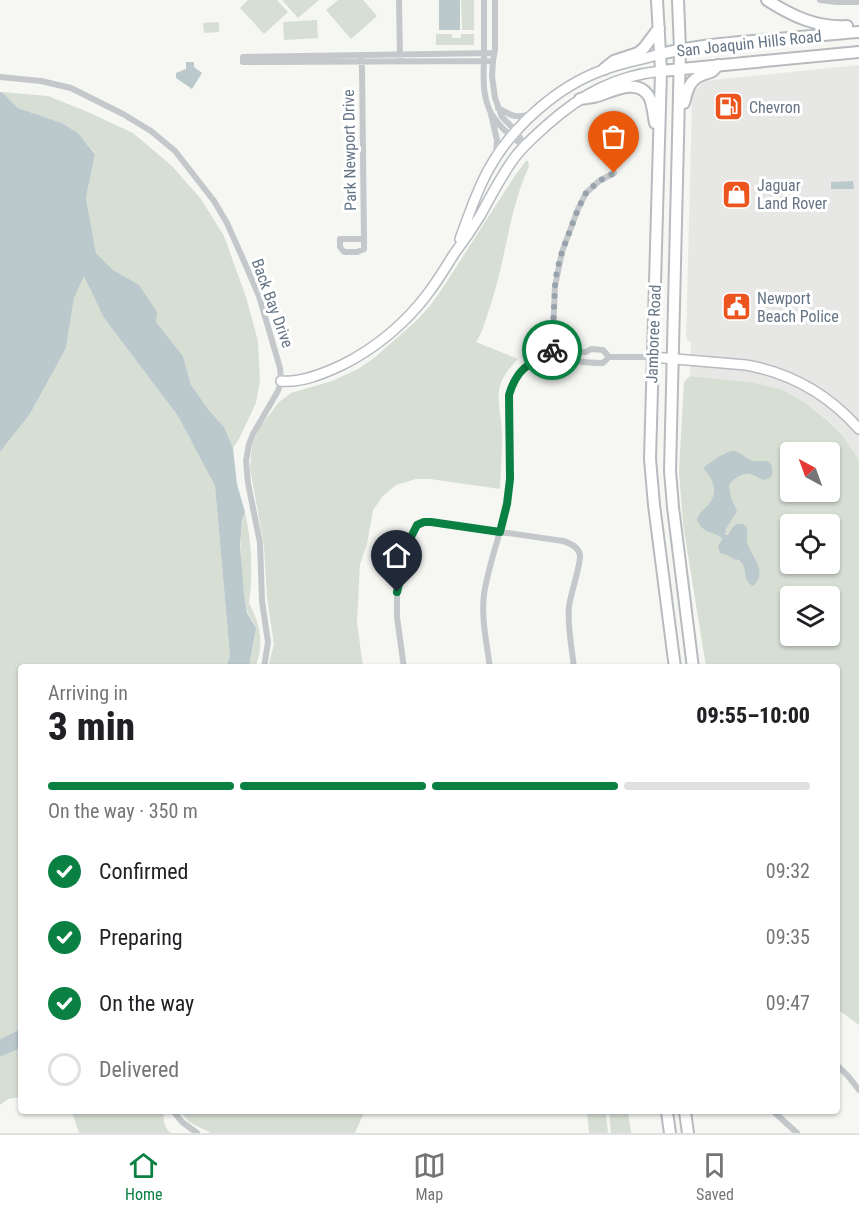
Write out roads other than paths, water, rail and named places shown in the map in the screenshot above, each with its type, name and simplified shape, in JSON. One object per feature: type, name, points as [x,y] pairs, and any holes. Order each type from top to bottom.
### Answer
[{"type":"main road","name":"Jamboree Road","points":[[657,0],[661,71],[650,459],[674,664]]},
{"type":"main road","name":"Jamboree Road","points":[[678,0],[679,111],[670,471],[693,664]]},
{"type":"main road","points":[[768,0],[789,14],[806,21],[835,27],[859,26]]},
{"type":"main road","points":[[604,69],[614,61],[638,53],[659,28]]},
{"type":"main road","name":"San Joaquin Hills Road","points":[[660,54],[720,44],[859,32]]},
{"type":"main road","name":"San Joaquin Hills Road","points":[[661,71],[859,52]]},
{"type":"main road","points":[[679,111],[685,102],[686,92],[692,81],[712,72],[718,65]]},
{"type":"main road","points":[[580,99],[593,98],[622,87],[643,90],[651,100],[659,146]]},
{"type":"main road","points":[[667,1114],[670,1133]]},
{"type":"main road","points":[[685,1114],[688,1133]]},
{"type":"street","points":[[399,0],[400,58]]},
{"type":"street","points":[[484,0],[484,94],[496,140],[495,158]]},
{"type":"street","points":[[495,0],[493,88],[502,117],[524,146]]},
{"type":"street","points":[[820,0],[859,2]]},
{"type":"street","points":[[400,58],[484,53],[493,57]]},
{"type":"street","name":"San Joaquin Hills Road","points":[[452,258],[489,168],[513,133],[536,112],[581,80],[604,69],[660,54]]},
{"type":"street","points":[[361,58],[243,62],[243,57],[400,58],[484,61],[493,57]]},
{"type":"street","name":"Park Newport Drive","points":[[361,58],[364,239]]},
{"type":"street","name":"San Joaquin Hills Road","points":[[281,381],[292,382],[343,364],[363,353],[390,333],[430,292],[524,146],[554,118],[591,92],[621,80],[661,71]]},
{"type":"street","name":"Back Bay Drive","points":[[0,77],[30,79],[71,88],[135,120],[175,151],[214,201],[227,223],[259,296],[278,356],[281,381]]},
{"type":"street","points":[[498,107],[512,116],[536,112]]},
{"type":"street","points":[[491,114],[513,133]]},
{"type":"street","points":[[556,356],[555,286],[562,252],[586,193],[599,181],[614,173]]},
{"type":"street","points":[[489,664],[484,624],[484,597],[507,504],[510,479],[509,395],[518,375],[526,367],[542,358],[570,352],[586,352],[591,349],[603,350],[609,357]]},
{"type":"street","points":[[585,361],[586,352]]},
{"type":"street","points":[[556,356],[569,361],[591,363],[603,363],[609,357],[652,357],[761,368],[791,377],[819,393],[845,413],[859,429]]},
{"type":"street","points":[[265,664],[268,642],[262,601],[260,543],[246,461],[253,434],[274,399],[281,381]]},
{"type":"street","points":[[403,664],[397,616],[397,592],[410,539],[417,525],[424,522],[563,541],[577,547],[580,555],[571,592],[569,616],[574,664]]},
{"type":"street","points":[[840,1069],[859,1090]]},
{"type":"street","points":[[176,1114],[196,1133]]},
{"type":"street","points":[[776,1114],[797,1133]]},
{"type":"place","name":"Chevron","points":[[728,107]]},
{"type":"place","name":"Jaguar Land Rover","points":[[736,194]]},
{"type":"place","name":"Newport Beach Police","points":[[736,307]]}]
